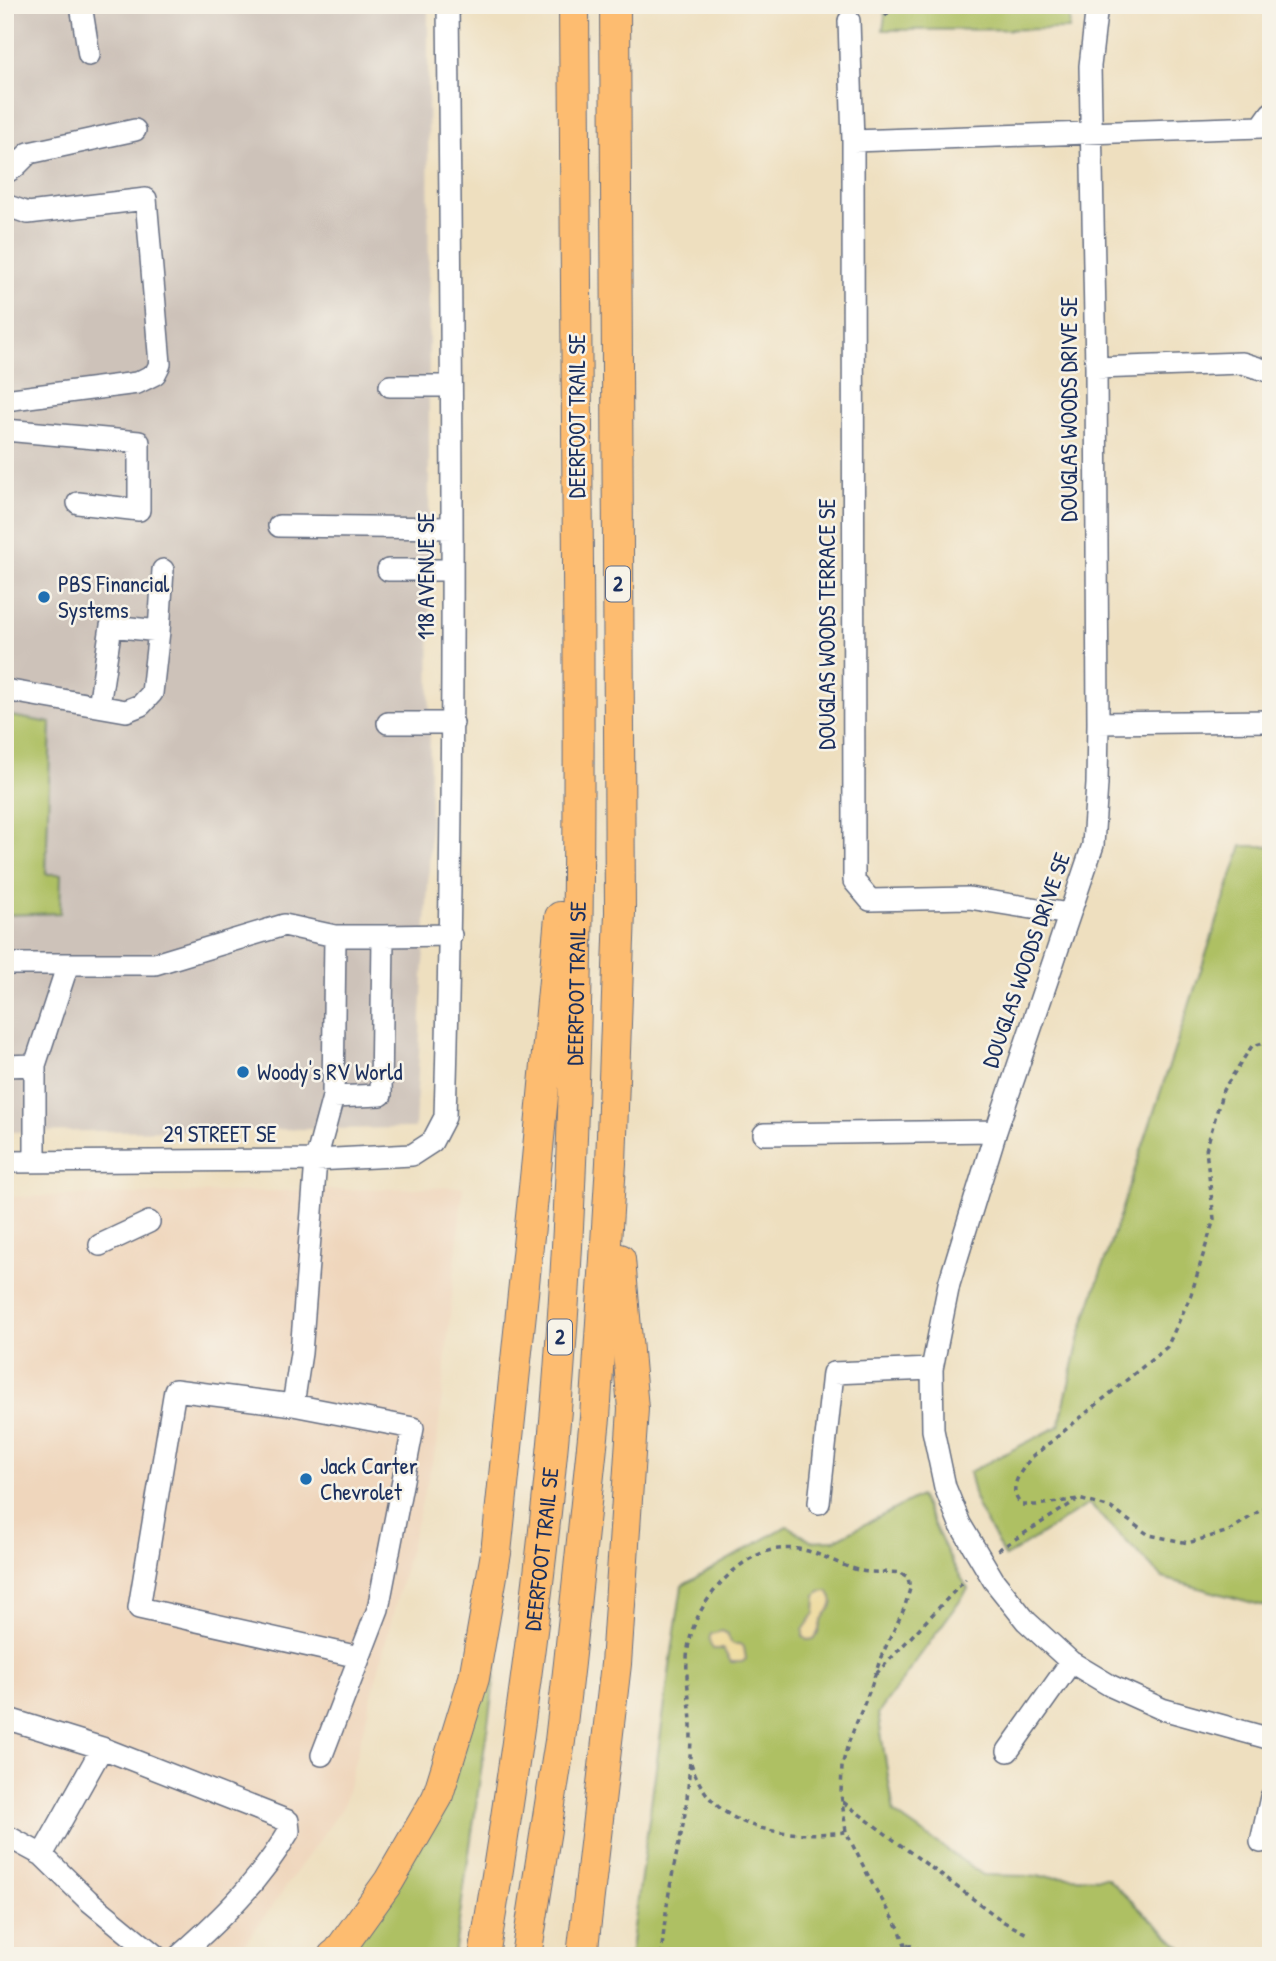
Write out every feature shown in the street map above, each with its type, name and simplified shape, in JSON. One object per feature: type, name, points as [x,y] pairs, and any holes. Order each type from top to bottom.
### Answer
[{"type":"highway","name":"DEERFOOT TRAIL SE","points":[[484,1956],[529,1659],[556,1410],[571,1157],[579,907],[574,5]]},
{"type":"highway","name":"DEERFOOT TRAIL SE","points":[[526,1956],[560,1741],[569,1663],[595,1418],[611,1163],[620,912],[615,5]]},
{"type":"highway","points":[[333,1956],[389,1881],[437,1798],[474,1678],[496,1553],[540,1131],[579,715]]},
{"type":"highway","points":[[582,1956],[616,1664],[633,1409],[611,1163]]},
{"type":"street","points":[[81,5],[89,55]]},
{"type":"street","name":"118 AVENUE SE","points":[[432,1143],[445,1117],[451,935],[453,723],[449,5]]},
{"type":"street","name":"DOUGLAS WOODS DRIVE SE","points":[[1097,5],[1090,66],[1096,368],[1098,723],[1093,845],[996,1131],[949,1284],[932,1369],[933,1430],[945,1487],[960,1524],[994,1581],[1026,1621],[1071,1661],[1111,1685],[1162,1709],[1271,1739]]},
{"type":"street","name":"DOUGLAS WOODS TERRACE SE","points":[[849,21],[853,141],[854,881],[870,900],[969,898],[1069,914]]},
{"type":"street","points":[[853,141],[1261,127],[1271,113]]},
{"type":"street","points":[[5,173],[29,153],[135,130]]},
{"type":"street","points":[[5,205],[28,213],[146,199],[160,364],[155,374],[137,383],[5,400]]},
{"type":"street","points":[[1096,368],[1242,363],[1271,372]]},
{"type":"street","points":[[390,386],[452,386]]},
{"type":"street","points":[[5,430],[139,442],[139,510],[78,503]]},
{"type":"street","points":[[279,527],[452,528]]},
{"type":"street","points":[[5,690],[126,711],[141,705],[152,693],[163,570]]},
{"type":"street","points":[[388,570],[452,570]]},
{"type":"street","points":[[99,706],[111,626],[159,631]]},
{"type":"street","points":[[1098,723],[1271,721]]},
{"type":"street","points":[[388,723],[453,723]]},
{"type":"street","points":[[5,964],[155,964],[285,925],[335,936],[451,935]]},
{"type":"street","points":[[293,1405],[301,1353],[316,1160],[333,1097],[335,936]]},
{"type":"street","points":[[333,1097],[381,1095],[383,936]]},
{"type":"street","points":[[35,1161],[35,1065],[68,964]]},
{"type":"street","points":[[5,1066],[35,1065]]},
{"type":"street","points":[[764,1134],[996,1131]]},
{"type":"street","name":"29 STREET SE","points":[[5,1162],[316,1160],[412,1155],[432,1143]]},
{"type":"street","points":[[100,1245],[149,1222]]},
{"type":"street","points":[[819,1503],[834,1373],[932,1369]]},
{"type":"street","points":[[322,1755],[378,1609],[413,1428],[293,1405],[175,1390],[139,1608],[359,1657]]},
{"type":"street","points":[[1007,1751],[1071,1661]]},
{"type":"street","points":[[5,1718],[102,1748],[288,1821],[289,1831],[255,1880],[220,1920],[179,1956]]},
{"type":"street","points":[[42,1855],[102,1748]]},
{"type":"street","points":[[1261,1842],[1271,1797]]},
{"type":"street","points":[[5,1835],[42,1855],[88,1900],[156,1956]]},
{"type":"path","points":[[885,16],[895,5]]},
{"type":"path","points":[[1271,1041],[1252,1046],[1223,1090],[1206,1150],[1214,1219],[1191,1295],[1167,1347],[1031,1458],[1020,1472],[1013,1490],[1014,1500],[1022,1505],[1079,1499],[1111,1508],[1149,1535],[1188,1543],[1229,1531],[1264,1508],[1271,1483]]},
{"type":"path","points":[[994,1552],[1079,1499]]},
{"type":"path","points":[[661,1956],[670,1882],[683,1827],[690,1759],[691,1723],[686,1659],[691,1635],[699,1613],[731,1573],[754,1557],[771,1550],[789,1549],[822,1554],[861,1571],[887,1571],[910,1576],[910,1589],[904,1609],[881,1657],[842,1766],[842,1801],[846,1832],[899,1928],[909,1956]]},
{"type":"path","points":[[875,1675],[965,1579]]},
{"type":"path","points":[[690,1759],[696,1779],[711,1800],[736,1820],[764,1829],[813,1835],[846,1832]]},
{"type":"path","points":[[842,1801],[1004,1922],[1029,1935]]},
{"type":"path","points":[[905,1943],[934,1956]]},
{"type":"shaded area","points":[[5,5],[428,5],[430,848],[415,1128],[5,1132],[5,915],[59,913],[61,875],[46,875],[51,723],[5,715]]},
{"type":"shaded area","points":[[463,1187],[437,1443],[343,1807],[239,1952],[233,1956],[5,1956],[5,1197]]},
{"type":"green space","points":[[883,5],[1071,5],[1069,29],[883,30]]},
{"type":"green space","points":[[5,715],[51,723],[46,874],[61,874],[60,913],[5,915]]},
{"type":"green space","points":[[1242,846],[1271,846],[1271,1608],[1163,1578],[1089,1504],[1005,1557],[977,1506],[969,1472],[1059,1426],[1081,1332]]},
{"type":"green space","points":[[920,1496],[968,1589],[878,1714],[894,1813],[983,1875],[1107,1878],[1184,1950],[1216,1956],[630,1956],[682,1586],[787,1526],[812,1541],[834,1540]]},
{"type":"green space","points":[[489,1660],[497,1662],[454,1956],[348,1956]]},
{"type":"sand","points":[[828,1591],[833,1601],[831,1608],[823,1618],[816,1637],[807,1640],[803,1636],[803,1630],[815,1613],[816,1596],[820,1592]]},
{"type":"sand","points":[[722,1631],[728,1634],[729,1641],[733,1644],[744,1647],[746,1659],[742,1662],[731,1662],[723,1649],[713,1649],[709,1640],[711,1634]]},
{"type":"place","name":"PBS Financial Systems","points":[[44,597]]},
{"type":"place","name":"Woody's RV World","points":[[243,1072]]},
{"type":"place","name":"Jack Carter Chevrolet","points":[[306,1479]]}]
